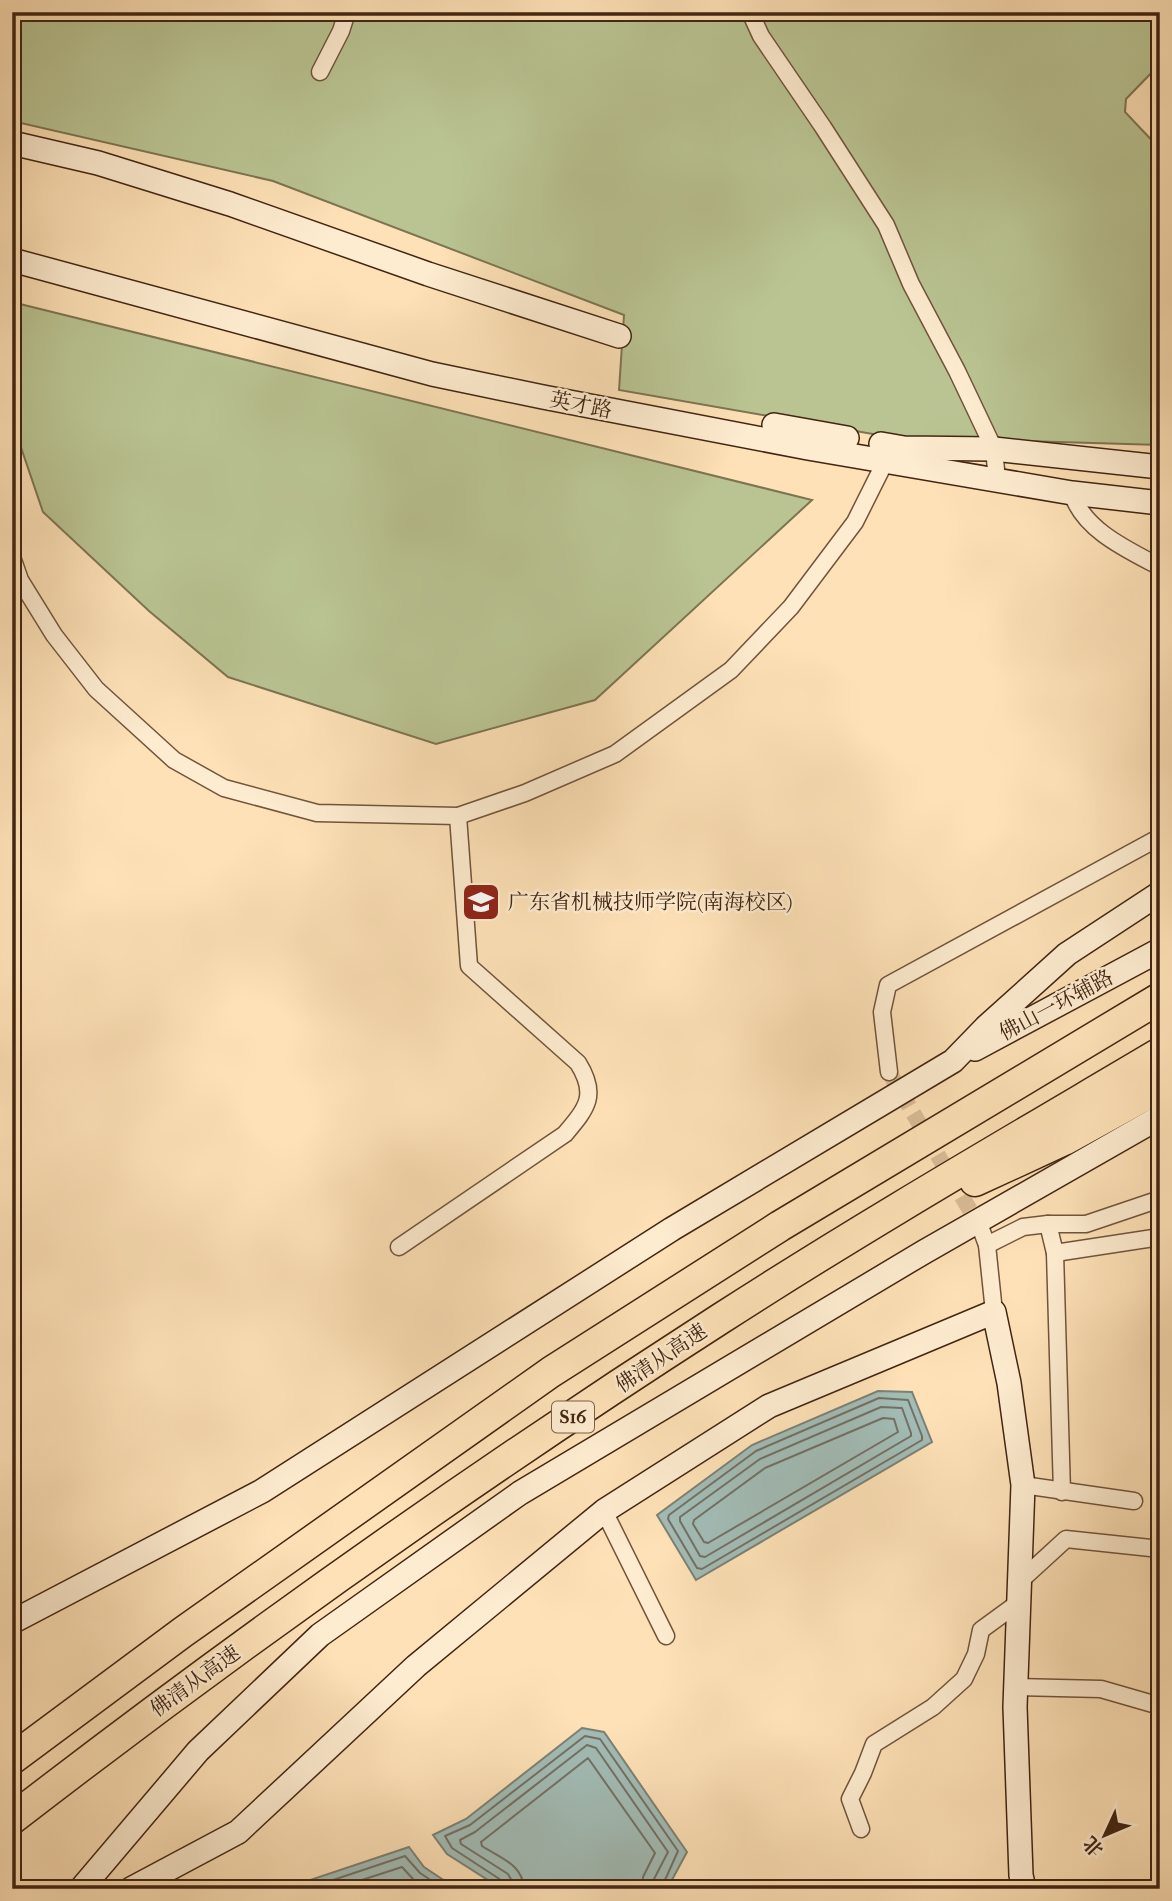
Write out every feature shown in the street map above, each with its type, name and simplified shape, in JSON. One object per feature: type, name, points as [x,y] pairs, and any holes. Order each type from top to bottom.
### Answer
[{"type":"highway","name":"S16","points":[[12,1759],[205,1616],[551,1372],[779,1226],[1160,998]]},
{"type":"highway","name":"佛清从高速","points":[[12,1819],[207,1671],[476,1480],[721,1318],[1160,1053]]},
{"type":"highway","points":[[866,1229],[1054,1145],[1160,1087]]},
{"type":"main road","points":[[12,143],[98,163],[230,204],[428,274],[620,336]]},
{"type":"main road","name":"英才路","points":[[12,251],[275,325],[416,359],[628,400],[904,448],[994,449],[1160,467]]},
{"type":"main road","name":"英才路","points":[[12,260],[432,374],[638,416],[997,480],[1072,493],[1160,503]]},
{"type":"main road","points":[[12,1622],[262,1491],[672,1229],[953,1061],[986,1027],[1067,954],[1160,893]]},
{"type":"main road","name":"佛山一环辅路","points":[[953,1061],[1160,950]]},
{"type":"main road","points":[[81,1889],[198,1751],[320,1635],[520,1493],[924,1252],[1160,1117]]},
{"type":"main road","points":[[131,1889],[238,1832],[416,1666],[604,1511],[769,1406],[994,1312],[1009,1383],[1023,1485],[1015,1687],[1021,1875],[1024,1889]]},
{"type":"street","points":[[320,72],[341,31],[346,12]]},
{"type":"street","points":[[750,12],[761,36],[886,225],[911,284],[994,449],[997,480]]},
{"type":"street","points":[[12,557],[16,582],[96,689],[174,760],[224,788],[317,813],[458,816],[525,793],[615,754],[731,670],[791,607],[847,533],[886,460]]},
{"type":"street","points":[[1072,493],[1077,508],[1112,541],[1160,567]]},
{"type":"street","points":[[399,1247],[565,1134],[580,1116],[589,1097],[589,1080],[579,1063],[469,966],[458,816]]},
{"type":"street","points":[[889,1072],[882,1012],[888,985],[1160,837]]},
{"type":"street","points":[[987,1245],[1023,1227],[1086,1224],[1160,1199]]},
{"type":"street","points":[[1048,1224],[1055,1253],[1062,1492]]},
{"type":"street","points":[[981,1228],[987,1245],[994,1312]]},
{"type":"street","points":[[1055,1253],[1160,1237]]},
{"type":"street","points":[[1023,1485],[1134,1501]]},
{"type":"street","points":[[604,1511],[666,1636]]},
{"type":"street","points":[[861,1829],[850,1799],[874,1744],[933,1707],[964,1679],[976,1654],[981,1630],[1066,1539],[1160,1549]]},
{"type":"street","points":[[1015,1687],[1101,1689],[1160,1706]]},
{"type":"green space","points":[[12,12],[1160,12],[1160,64],[1126,99],[1125,112],[1160,149],[1160,445],[890,437],[619,390],[624,315],[273,181],[12,121]]},
{"type":"green space","points":[[20,304],[812,500],[595,700],[436,744],[228,677],[149,611],[43,512],[12,421],[12,337]]},
{"type":"water","points":[[878,1391],[912,1392],[932,1442],[696,1580],[657,1515],[752,1445]]},
{"type":"water","points":[[582,1728],[604,1732],[687,1852],[667,1889],[502,1889],[447,1854],[433,1835],[466,1819]]},
{"type":"water","points":[[409,1847],[424,1867],[457,1889],[303,1889],[310,1880]]},
{"type":"tunnel","points":[[889,1072],[981,1229]]},
{"type":"place","name":"广东省机械技师学院(南海校区)","points":[[481,902]]}]
